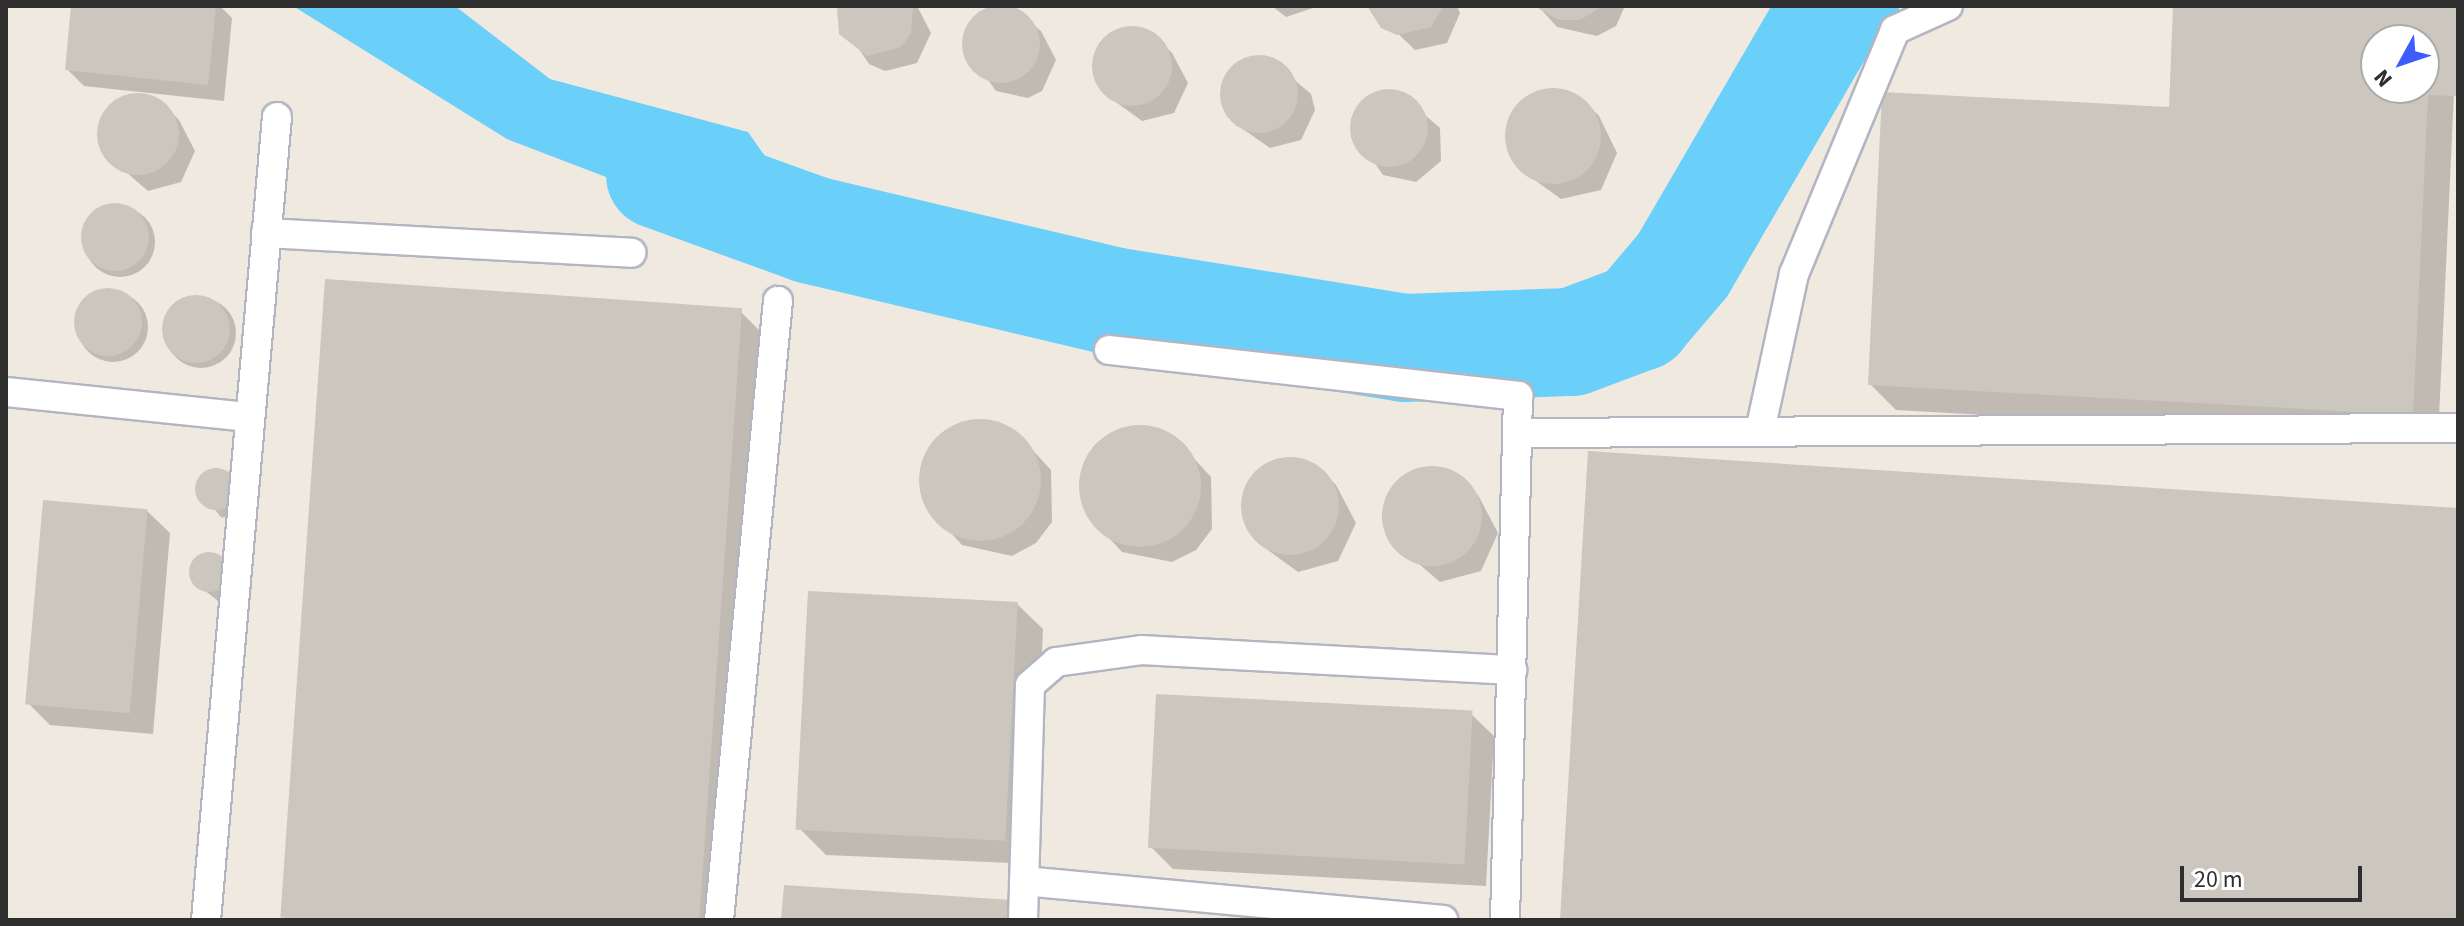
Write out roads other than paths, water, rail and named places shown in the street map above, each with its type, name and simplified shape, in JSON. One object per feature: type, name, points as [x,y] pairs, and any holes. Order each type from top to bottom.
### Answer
[{"type":"lane","points":[[1760,431],[1794,274],[1895,30],[1948,6]]},
{"type":"lane","points":[[206,920],[277,117]]},
{"type":"lane","points":[[266,233],[631,253]]},
{"type":"lane","points":[[719,920],[778,301]]},
{"type":"lane","points":[[1109,350],[1502,390],[1518,396],[1520,433],[1505,920]]},
{"type":"lane","points":[[6,392],[250,417]]},
{"type":"lane","points":[[1520,433],[2458,428]]},
{"type":"lane","points":[[1023,920],[1030,685],[1056,662],[1141,650],[1512,670]]},
{"type":"lane","points":[[1024,881],[1443,920]]},
{"type":"water","points":[[293,6],[455,6],[550,79],[748,132],[803,210],[794,249],[507,139]]},
{"type":"waterway","points":[[660,175],[812,230],[1112,301],[1405,348],[1572,342],[1639,317],[1683,265],[1821,28],[1845,6]]}]
